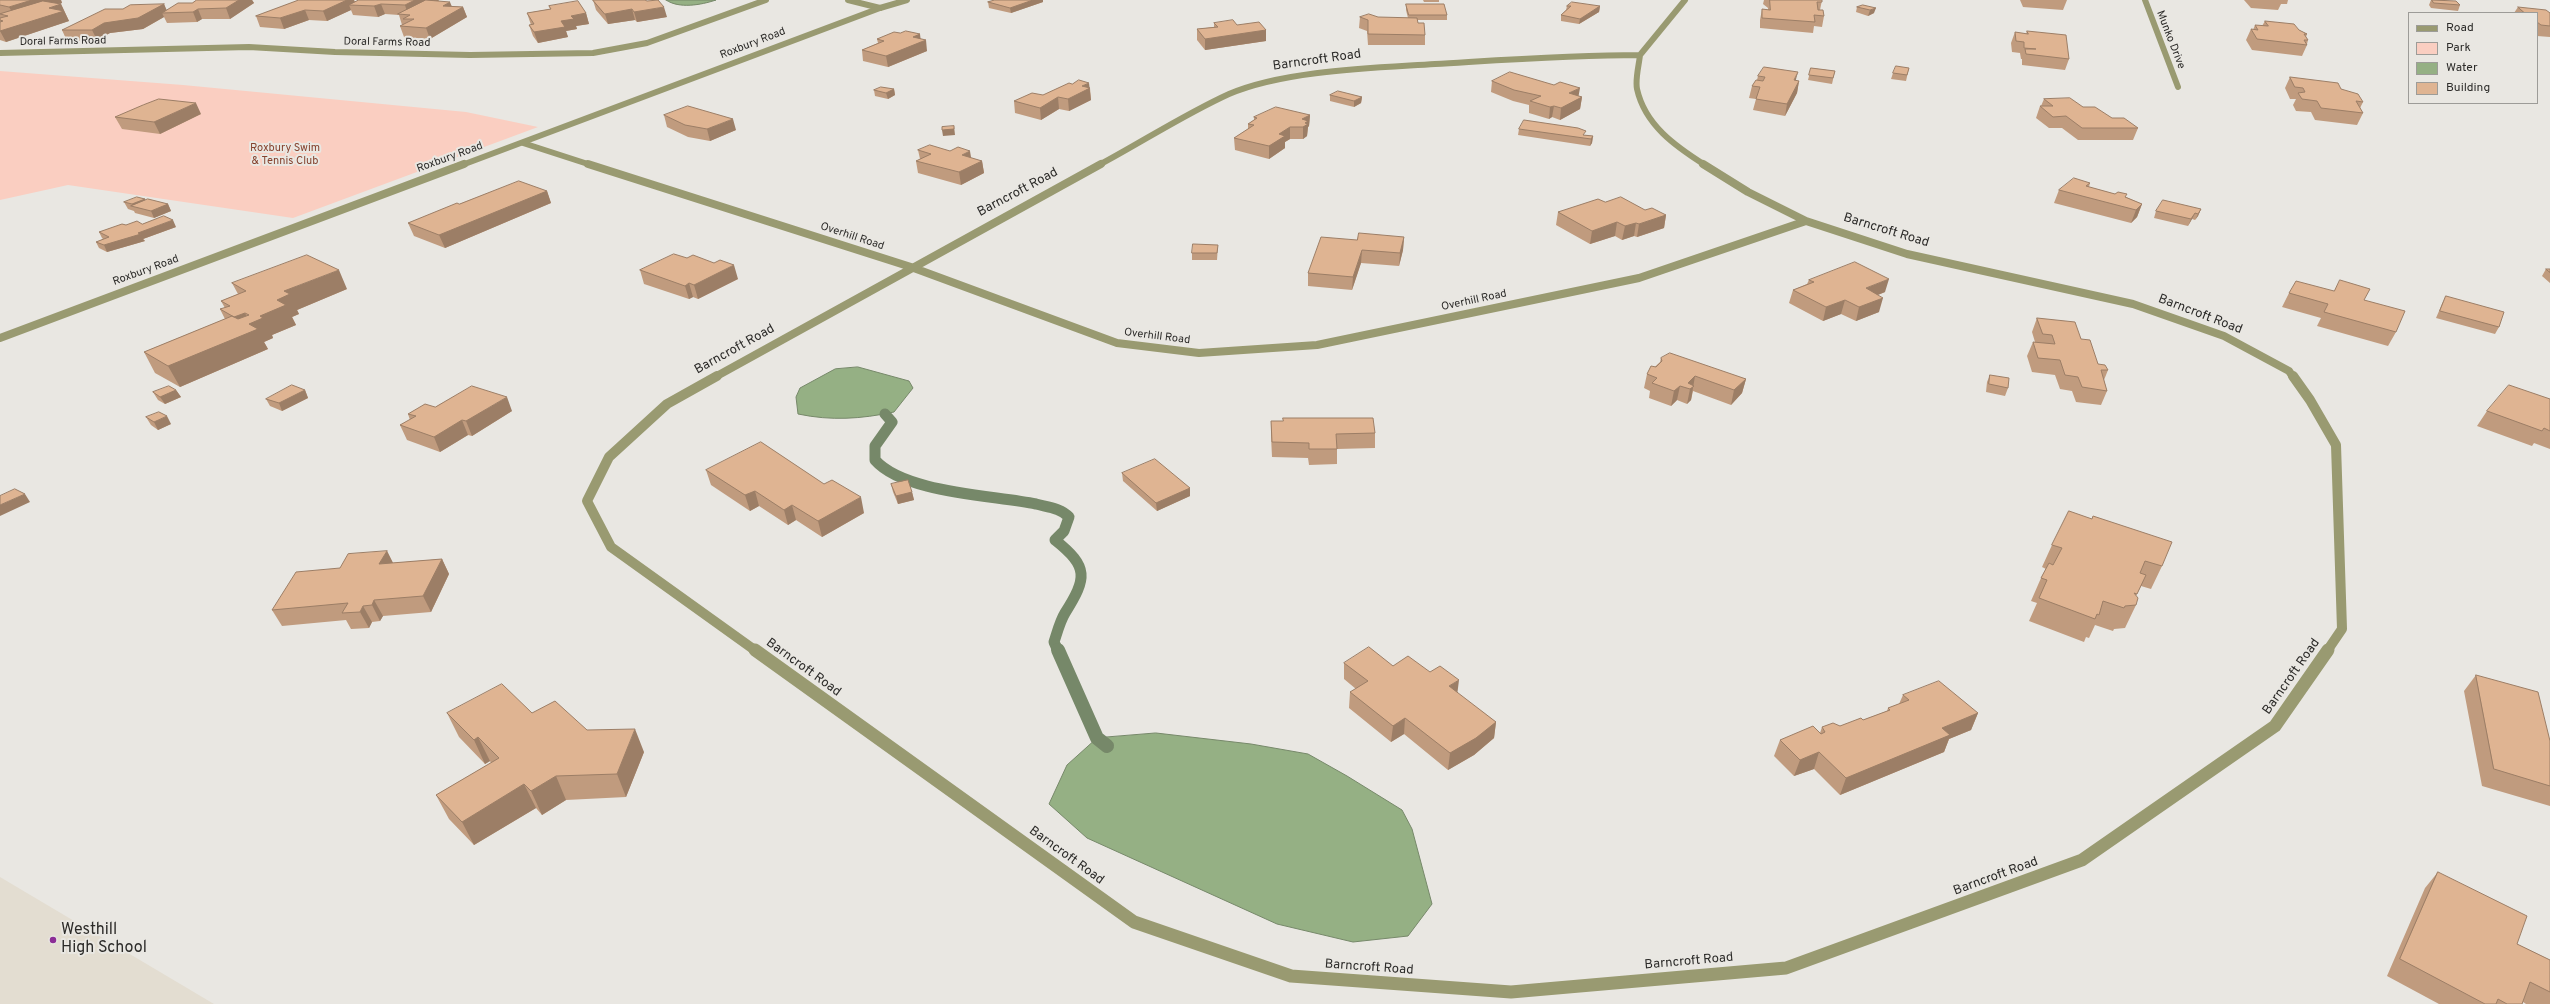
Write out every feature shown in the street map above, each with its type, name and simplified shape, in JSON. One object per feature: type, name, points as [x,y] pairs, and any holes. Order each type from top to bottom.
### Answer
[{"type":"street","name":"Doral Farms Road","points":[[0,53],[249,47],[335,52],[470,55],[593,53],[647,43],[766,0]]},
{"type":"street","points":[[848,0],[880,8]]},
{"type":"street","name":"Roxbury Road","points":[[0,338],[880,8],[907,0]]},
{"type":"street","points":[[1640,55],[1685,0]]},
{"type":"street","name":"Munko Drive","points":[[2145,0],[2178,87]]},
{"type":"street","name":"Barncroft Road","points":[[1571,55],[1640,55],[1637,88],[1652,124],[1689,155],[1748,192],[1806,221],[1908,254],[2133,304],[2224,336],[2289,371],[2310,400],[2336,446],[2342,629],[2275,726],[2082,860],[1786,968],[1512,992],[1291,976],[1134,922],[611,547],[587,501],[610,457],[667,404],[911,267],[1230,94],[1260,84],[1300,75],[1381,67],[1571,55]]},
{"type":"street","name":"Overhill Road","points":[[523,143],[911,267],[1117,343],[1199,353],[1317,345],[1639,278],[1806,221]]},
{"type":"shaded area","name":"Westhill High School","points":[[0,877],[214,1004],[0,1004]]},
{"type":"green space","name":"Roxbury Swim & Tennis Club","points":[[0,71],[183,85],[466,112],[538,127],[293,218],[68,185],[0,200]]},
{"type":"water","points":[[666,0],[716,0],[697,5],[684,5],[671,3]]},
{"type":"water","points":[[858,367],[909,381],[913,388],[894,412],[858,418],[822,418],[798,414],[796,397],[800,388],[835,369]]},
{"type":"water","points":[[1156,733],[1251,744],[1308,754],[1402,810],[1412,829],[1432,904],[1408,936],[1353,942],[1277,924],[1087,838],[1049,804],[1067,765],[1097,738]]},
{"type":"building","points":[[0,0],[32,0],[9,7],[0,5]]},
{"type":"building","points":[[197,0],[239,0],[226,8],[198,9],[193,12],[162,13],[178,3],[192,3]]},
{"type":"building","points":[[299,0],[347,0],[323,11],[305,10],[280,18],[256,16]]},
{"type":"building","points":[[359,0],[415,0],[405,5],[349,5]]},
{"type":"building","points":[[426,0],[450,2],[443,6],[463,7],[426,28],[400,26],[414,19],[403,19],[410,15],[398,14]]},
{"type":"building","points":[[593,0],[658,0],[664,7],[634,12],[632,9],[605,14]]},
{"type":"building","points":[[995,0],[1033,0],[1010,8],[988,2]]},
{"type":"building","points":[[1770,0],[1822,0],[1822,2],[1817,2],[1818,10],[1823,10],[1824,16],[1814,15],[1815,22],[1762,18],[1762,9],[1770,10]]},
{"type":"building","points":[[2432,0],[2456,1],[2460,5],[2434,3]]},
{"type":"building","points":[[43,1],[61,4],[49,8],[64,11],[0,31],[0,22],[3,21],[0,20],[0,18],[8,16],[0,14]]},
{"type":"building","points":[[578,1],[586,13],[571,16],[574,19],[561,21],[565,27],[534,32],[529,25],[534,24],[527,13],[551,9],[549,6]]},
{"type":"building","points":[[1572,2],[1600,6],[1580,19],[1561,15],[1571,6],[1567,6]]},
{"type":"building","points":[[164,4],[138,18],[104,23],[92,30],[62,30],[105,9],[123,9],[130,5]]},
{"type":"building","points":[[1406,4],[1444,4],[1447,15],[1409,15]]},
{"type":"building","points":[[1863,5],[1876,8],[1870,10],[1857,7]]},
{"type":"building","points":[[2518,7],[2546,10],[2550,13],[2550,26],[2541,25],[2538,23],[2538,12],[2524,12]]},
{"type":"building","points":[[1369,14],[1378,17],[1417,18],[1418,23],[1424,23],[1425,35],[1368,34],[1368,20],[1360,17]]},
{"type":"building","points":[[1233,20],[1237,25],[1259,22],[1266,30],[1205,39],[1197,29],[1218,27],[1214,23]]},
{"type":"building","points":[[2265,21],[2294,24],[2299,30],[2307,34],[2304,34],[2308,40],[2304,40],[2307,45],[2257,39],[2251,29],[2258,30],[2255,25],[2268,26]]},
{"type":"building","points":[[906,31],[920,34],[913,37],[926,40],[886,56],[862,50],[884,41],[877,39],[894,32],[900,33]]},
{"type":"building","points":[[2027,31],[2066,35],[2069,59],[2026,54],[2025,49],[2036,49],[2024,48],[2024,42],[2016,41],[2015,32],[2028,34]]},
{"type":"building","points":[[1896,66],[1909,68],[1907,75],[1893,73]]},
{"type":"building","points":[[1764,67],[1798,72],[1794,80],[1799,81],[1787,104],[1756,99],[1760,87],[1752,86],[1756,80],[1763,81],[1765,77],[1758,76]]},
{"type":"building","points":[[1811,68],[1835,71],[1833,78],[1809,75]]},
{"type":"building","points":[[1510,72],[1554,85],[1560,82],[1580,88],[1569,93],[1582,97],[1561,108],[1554,106],[1550,107],[1530,101],[1541,96],[1514,90],[1492,81]]},
{"type":"building","points":[[2290,77],[2338,83],[2341,89],[2358,94],[2363,102],[2356,101],[2363,113],[2321,108],[2317,101],[2302,99],[2298,93],[2305,92],[2303,88],[2295,87]]},
{"type":"building","points":[[1079,80],[1089,83],[1082,86],[1090,88],[1068,99],[1058,97],[1040,108],[1014,101],[1032,93],[1043,95]]},
{"type":"building","points":[[881,87],[894,89],[886,93],[874,90]]},
{"type":"building","points":[[1338,91],[1362,97],[1354,101],[1330,95]]},
{"type":"building","points":[[2070,98],[2083,107],[2095,107],[2112,118],[2124,118],[2138,128],[2082,128],[2066,116],[2053,117],[2040,106],[2053,106],[2044,99]]},
{"type":"building","points":[[159,99],[196,103],[154,122],[115,117],[143,105]]},
{"type":"building","points":[[688,106],[733,119],[707,129],[685,125],[664,115]]},
{"type":"building","points":[[1276,107],[1310,115],[1302,119],[1308,121],[1305,123],[1308,124],[1303,127],[1290,127],[1279,134],[1285,136],[1269,146],[1234,138],[1254,125],[1248,124],[1257,118],[1254,117]]},
{"type":"building","points":[[1524,120],[1578,128],[1586,131],[1583,135],[1593,136],[1591,139],[1519,129]]},
{"type":"building","points":[[954,126],[954,129],[942,130],[942,127]]},
{"type":"building","points":[[930,145],[950,151],[958,147],[970,151],[962,155],[982,161],[959,172],[916,161],[931,154],[918,150]]},
{"type":"building","points":[[2074,178],[2090,183],[2086,186],[2115,194],[2118,192],[2127,194],[2125,197],[2142,204],[2136,210],[2059,190]]},
{"type":"building","points":[[519,181],[547,191],[439,235],[408,223],[457,203],[459,204]]},
{"type":"building","points":[[137,197],[145,199],[132,204],[124,202]]},
{"type":"building","points":[[1621,197],[1645,210],[1652,208],[1666,215],[1639,224],[1636,223],[1625,226],[1617,222],[1592,231],[1558,212],[1598,199],[1605,202]]},
{"type":"building","points":[[148,199],[168,204],[151,211],[131,206]]},
{"type":"building","points":[[2163,200],[2201,209],[2198,214],[2195,213],[2191,219],[2156,211]]},
{"type":"building","points":[[164,216],[173,220],[138,233],[141,234],[104,245],[96,242],[109,237],[99,232],[122,224],[126,225],[137,221],[142,224]]},
{"type":"building","points":[[1359,233],[1404,237],[1400,253],[1362,250],[1353,277],[1308,273],[1321,237],[1357,240]]},
{"type":"building","points":[[1193,244],[1218,245],[1217,253],[1192,253]]},
{"type":"building","points":[[674,254],[687,258],[693,255],[714,263],[720,260],[734,265],[694,285],[689,283],[685,286],[640,270]]},
{"type":"building","points":[[307,255],[339,270],[284,291],[290,294],[277,300],[286,305],[260,316],[263,318],[249,324],[258,329],[168,366],[144,352],[232,316],[234,317],[220,309],[230,306],[221,301],[246,291],[232,283]],"holes":[[[245,313],[249,315],[238,319],[234,317]]]},
{"type":"building","points":[[1855,262],[1889,279],[1866,288],[1883,298],[1859,307],[1845,300],[1826,307],[1793,290],[1814,282],[1809,280]]},
{"type":"building","points":[[2340,280],[2370,289],[2364,300],[2405,311],[2396,332],[2324,312],[2328,304],[2289,293],[2296,281],[2334,291]]},
{"type":"building","points":[[2446,296],[2504,312],[2499,327],[2440,311]]},
{"type":"building","points":[[2037,318],[2075,322],[2081,339],[2090,340],[2098,364],[2105,365],[2108,370],[2101,370],[2107,391],[2082,387],[2078,377],[2065,375],[2060,360],[2038,358],[2033,342],[2055,344],[2052,335],[2043,334]]},
{"type":"building","points":[[1670,353],[1746,379],[1734,390],[1695,376],[1688,383],[1694,386],[1690,389],[1680,386],[1674,391],[1652,383],[1657,378],[1647,374],[1651,366],[1656,367],[1662,361],[1661,358]]},
{"type":"building","points":[[1990,375],[2009,378],[2008,388],[1989,384]]},
{"type":"building","points":[[292,385],[305,390],[279,403],[266,399]]},
{"type":"building","points":[[2509,385],[2550,399],[2550,431],[2544,428],[2542,431],[2487,411]]},
{"type":"building","points":[[169,386],[176,390],[160,397],[153,392]]},
{"type":"building","points":[[472,386],[507,397],[466,421],[462,420],[434,437],[400,425],[416,416],[408,414],[425,404],[435,407]]},
{"type":"building","points":[[159,412],[167,416],[154,422],[146,417]]},
{"type":"building","points":[[1283,418],[1373,418],[1375,433],[1336,434],[1337,449],[1309,449],[1309,443],[1272,442],[1271,421],[1283,421]]},
{"type":"building","points":[[761,442],[824,484],[832,480],[861,497],[818,521],[792,505],[784,510],[755,491],[745,495],[706,470]]},
{"type":"building","points":[[1155,459],[1190,488],[1156,503],[1122,473]]},
{"type":"building","points":[[908,480],[912,492],[896,496],[891,484]]},
{"type":"building","points":[[15,489],[25,494],[0,505],[0,496]]},
{"type":"building","points":[[2069,511],[2092,519],[2093,516],[2172,542],[2162,566],[2145,561],[2140,573],[2146,575],[2137,594],[2134,593],[2138,598],[2136,605],[2125,606],[2124,608],[2103,601],[2099,615],[2097,614],[2095,619],[2039,598],[2047,580],[2041,578],[2049,563],[2053,565],[2062,548],[2052,545]]},
{"type":"building","points":[[387,551],[379,564],[442,559],[423,596],[374,600],[372,605],[363,606],[360,612],[342,613],[348,603],[272,610],[296,572],[340,568],[348,554]]},
{"type":"building","points":[[1369,647],[1393,666],[1408,656],[1430,672],[1440,666],[1459,680],[1449,686],[1496,722],[1476,738],[1450,753],[1405,718],[1393,726],[1350,692],[1368,681],[1344,663]]},
{"type":"building","points":[[2476,675],[2538,692],[2550,741],[2550,786],[2494,769]]},
{"type":"building","points":[[1939,681],[1978,713],[1942,728],[1950,735],[1846,778],[1819,752],[1800,760],[1780,740],[1813,726],[1821,734],[1825,732],[1822,727],[1833,723],[1840,726],[1861,718],[1863,720],[1890,710],[1888,708],[1909,700],[1903,695]]},
{"type":"building","points":[[502,684],[532,713],[555,701],[587,730],[635,729],[617,774],[556,776],[531,791],[524,784],[462,822],[436,795],[499,758],[478,737],[474,740],[447,713]]},
{"type":"building","points":[[2438,872],[2527,916],[2517,944],[2550,960],[2550,992],[2530,982],[2522,1004],[2507,1004],[2498,999],[2496,1004],[2485,1004],[2400,959]]},
{"type":"waterway","points":[[885,414],[892,422],[875,446],[875,460],[888,471],[906,480],[927,486],[973,495],[1036,504],[1058,510],[1069,517],[1064,531],[1055,540],[1074,558],[1079,566],[1081,574],[1078,591],[1063,616],[1057,631],[1054,642],[1058,651]]},
{"type":"waterway","points":[[1058,650],[1097,738],[1107,746]]},
{"type":"place","name":"Westhill High School","points":[[53,940]]}]
